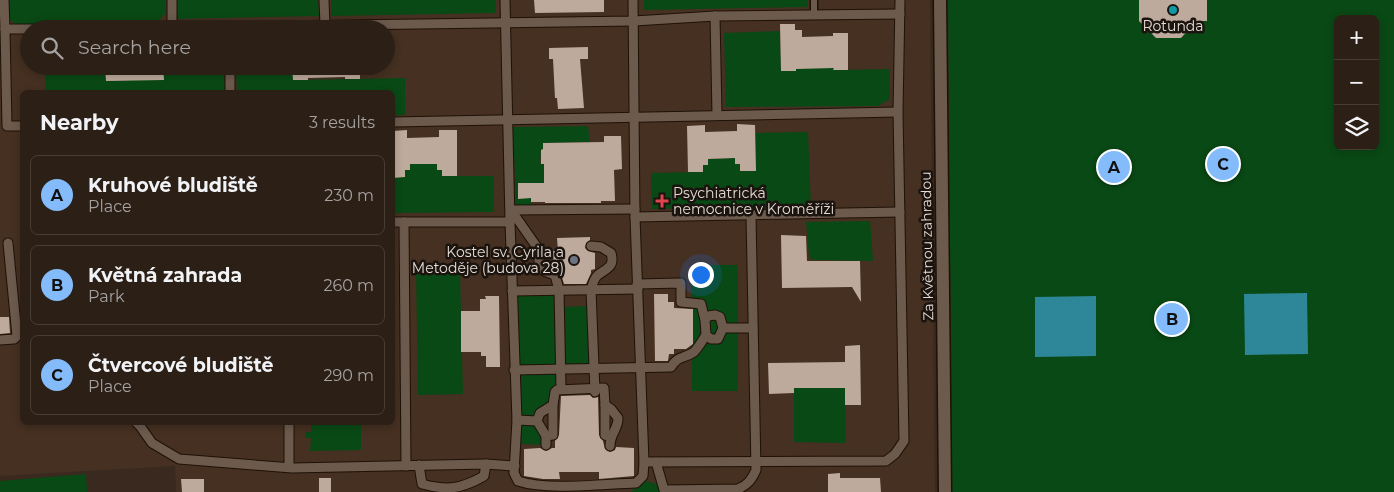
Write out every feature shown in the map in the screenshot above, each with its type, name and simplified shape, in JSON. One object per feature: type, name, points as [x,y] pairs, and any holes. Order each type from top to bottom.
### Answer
[{"type":"street","points":[[4,0],[4,126],[20,126]]},
{"type":"street","points":[[172,0],[172,20]]},
{"type":"street","points":[[324,0],[325,20]]},
{"type":"street","points":[[506,0],[510,222],[517,420],[514,473],[518,481],[547,489],[611,488],[636,483],[643,476],[635,213],[633,0]]},
{"type":"street","points":[[644,462],[886,462],[895,454],[904,441],[898,112],[900,0]]},
{"type":"street","name":"Za Květnou zahradou","points":[[940,0],[944,492]]},
{"type":"street","points":[[395,24],[634,21],[715,16],[900,14]]},
{"type":"street","points":[[715,16],[717,115]]},
{"type":"street","points":[[5,29],[20,29]]},
{"type":"street","points":[[230,75],[230,90]]},
{"type":"street","points":[[395,122],[898,112]]},
{"type":"street","points":[[511,210],[751,215],[900,212]]},
{"type":"street","points":[[511,210],[539,250],[539,263],[544,270],[555,275],[559,290],[561,389]]},
{"type":"street","points":[[656,462],[664,491],[738,489],[746,486],[756,470],[751,215]]},
{"type":"street","points":[[395,222],[510,222]]},
{"type":"street","points":[[404,222],[406,466]]},
{"type":"street","points":[[0,340],[14,339],[20,341],[8,243]]},
{"type":"street","points":[[590,246],[601,247],[611,253],[612,259],[606,271],[596,277],[591,290],[595,390]]},
{"type":"street","points":[[512,291],[591,290],[681,283],[681,302],[700,304],[705,320],[706,335],[693,352],[675,360],[671,367],[514,370]]},
{"type":"street","points":[[705,320],[708,316],[715,315],[720,317],[723,328],[718,339],[711,339],[706,335]]},
{"type":"street","points":[[723,328],[753,328]]},
{"type":"street","points":[[546,436],[553,435],[555,392],[561,389],[595,390],[604,388],[605,435],[610,442],[618,423],[618,418],[605,405]]},
{"type":"street","points":[[537,421],[540,413],[553,405]]},
{"type":"street","points":[[517,420],[537,421]]},
{"type":"street","points":[[537,421],[546,436],[546,446]]},
{"type":"street","points":[[139,425],[152,444],[179,458],[292,468],[486,464],[515,466]]},
{"type":"street","points":[[289,425],[290,467]]},
{"type":"street","points":[[419,465],[422,484],[438,489],[456,488],[470,484],[484,476],[486,464]]},
{"type":"lane","points":[[814,0],[814,15]]},
{"type":"shaded area","name":"Psychiatrická nemocnice v Kroměříži","points":[[0,0],[930,0],[935,492],[176,492],[175,466],[0,476]]},
{"type":"green space","points":[[10,0],[165,0],[166,13],[159,20],[20,20],[20,25],[10,20]]},
{"type":"green space","points":[[177,0],[318,0],[319,16],[177,19]]},
{"type":"green space","points":[[331,0],[496,0],[496,13],[331,16]]},
{"type":"green space","points":[[644,0],[808,0],[808,7],[644,10]]},
{"type":"green space","points":[[948,0],[1394,0],[1394,492],[952,492]]},
{"type":"green space","points":[[780,31],[781,71],[796,71],[795,68],[834,68],[834,70],[890,69],[890,99],[878,106],[726,107],[724,33]]},
{"type":"green space","points":[[45,75],[106,75],[106,81],[125,81],[125,75],[224,75],[225,90],[45,90]]},
{"type":"green space","points":[[236,75],[293,75],[293,80],[405,78],[405,115],[395,115],[395,90],[237,90]]},
{"type":"green space","points":[[588,126],[590,142],[543,143],[540,163],[544,164],[544,171],[556,171],[531,198],[531,205],[518,206],[516,204],[513,127]]},
{"type":"green space","points":[[808,132],[811,207],[652,209],[651,173],[703,172],[703,165],[708,159],[735,158],[735,164],[740,164],[740,171],[751,171],[755,133]]},
{"type":"green space","points":[[410,164],[437,164],[437,169],[442,170],[442,176],[494,176],[494,212],[395,213],[395,177],[405,177],[405,170],[410,170]]},
{"type":"green space","points":[[870,221],[873,261],[811,259],[806,222]]},
{"type":"green space","points":[[691,265],[738,265],[738,391],[692,391]]},
{"type":"green space","points":[[416,269],[460,270],[463,394],[418,395]]},
{"type":"green space","points":[[557,292],[559,368],[519,369],[516,293]]},
{"type":"green space","points":[[591,306],[593,368],[562,368],[561,307]]},
{"type":"green space","points":[[559,371],[559,387],[552,387],[553,399],[533,418],[520,418],[520,372]]},
{"type":"green space","points":[[794,388],[846,388],[845,443],[794,442]]},
{"type":"green space","points":[[520,423],[534,424],[542,432],[544,445],[521,444]]},
{"type":"green space","points":[[311,425],[361,425],[361,450],[310,451],[311,438],[305,438],[305,432],[311,432]]},
{"type":"green space","points":[[86,474],[87,492],[0,492],[0,481]]},
{"type":"green space","points":[[642,480],[660,485],[662,492],[631,492]]},
{"type":"water","points":[[1307,293],[1308,354],[1245,355],[1244,294]]},
{"type":"water","points":[[1096,296],[1096,356],[1035,357],[1035,297]]},
{"type":"building","points":[[534,0],[604,0],[604,12],[535,13]]},
{"type":"building","name":"Rotunda","points":[[1139,0],[1207,0],[1207,21],[1197,21],[1181,38],[1156,38],[1139,21]]},
{"type":"building","points":[[780,24],[795,24],[795,30],[802,30],[802,37],[833,36],[833,33],[848,33],[848,70],[833,70],[834,68],[781,71]]},
{"type":"building","points":[[588,47],[588,59],[580,59],[584,108],[558,109],[557,98],[555,98],[553,59],[549,59],[549,48]]},
{"type":"building","points":[[106,75],[164,75],[164,80],[106,81]]},
{"type":"building","points":[[293,75],[360,75],[360,79],[345,79],[345,77],[293,80]]},
{"type":"building","points":[[737,124],[755,125],[756,171],[740,171],[740,164],[735,164],[735,158],[708,159],[708,165],[703,165],[703,172],[688,172],[687,126],[705,125],[705,132],[737,131]]},
{"type":"building","points":[[407,130],[407,138],[439,137],[439,130],[457,130],[457,176],[442,176],[442,170],[437,170],[437,164],[410,164],[410,170],[405,170],[405,177],[395,178],[395,131]]},
{"type":"building","points":[[604,136],[621,136],[622,169],[614,170],[615,201],[601,201],[601,203],[545,203],[531,202],[531,198],[518,199],[518,183],[544,183],[544,164],[541,164],[543,143],[604,142]]},
{"type":"building","points":[[781,235],[806,236],[807,261],[860,261],[861,302],[852,287],[782,288]]},
{"type":"building","name":"Kostel sv. Cyrila a Metoděje (budova 28)","points":[[590,237],[585,248],[595,253],[595,269],[591,270],[586,284],[564,284],[560,271],[554,268],[553,251],[558,251],[557,238]]},
{"type":"building","points":[[654,294],[668,294],[668,302],[674,302],[674,308],[693,309],[693,344],[686,349],[674,349],[674,354],[669,354],[668,361],[655,361]]},
{"type":"building","points":[[485,296],[499,296],[500,367],[486,367],[486,356],[481,356],[481,352],[461,352],[461,311],[480,311],[480,299],[486,299]]},
{"type":"building","points":[[0,317],[9,317],[10,333],[0,334]]},
{"type":"building","points":[[860,345],[861,405],[845,405],[845,388],[794,388],[794,393],[769,394],[768,363],[845,362],[845,346]]},
{"type":"building","points":[[590,395],[593,398],[598,397],[599,435],[605,449],[610,452],[615,450],[616,447],[634,448],[634,476],[599,479],[599,472],[559,472],[560,479],[524,476],[524,449],[540,448],[546,451],[555,448],[555,441],[559,435],[561,396]]},
{"type":"building","points":[[840,473],[840,478],[880,478],[881,492],[828,492],[828,474]]},
{"type":"building","points":[[319,478],[331,478],[331,492],[319,492]]},
{"type":"building","points":[[181,479],[204,479],[204,492],[182,492]]},
{"type":"place","name":"Rotunda","points":[[1173,10]]},
{"type":"place","name":"Čtvercové bludiště","points":[[1223,164]]},
{"type":"place","name":"Kruhové bludiště","points":[[1114,167]]},
{"type":"place","name":"Psychiatrická nemocnice v Kroměříži","points":[[662,201]]},
{"type":"place","name":"Kostel sv. Cyrila a Metoděje (budova 28)","points":[[574,260]]},
{"type":"place","name":"Květná zahrada","points":[[1172,319]]}]
